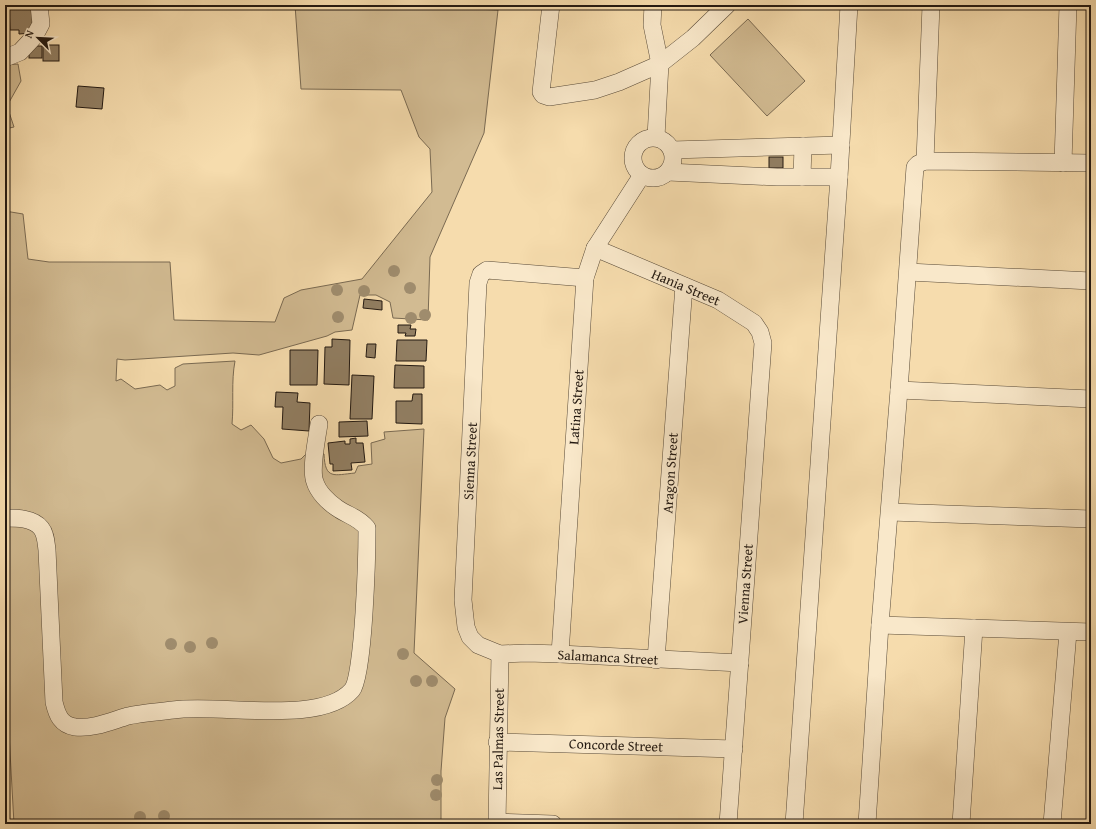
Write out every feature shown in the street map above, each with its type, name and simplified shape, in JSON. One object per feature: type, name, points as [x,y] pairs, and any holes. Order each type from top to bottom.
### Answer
[{"type":"street","points":[[5,58],[20,52],[34,37],[41,24],[39,5]]},
{"type":"street","points":[[551,5],[540,92],[543,96],[549,97],[595,90],[619,82],[660,64],[693,38],[727,5]]},
{"type":"street","points":[[653,5],[652,25],[660,64],[656,137]]},
{"type":"street","points":[[794,824],[839,177],[849,5]]},
{"type":"street","points":[[925,161],[931,5]]},
{"type":"street","points":[[1063,162],[1068,5]]},
{"type":"street","points":[[656,137],[666,142],[672,150],[672,166],[668,172],[662,176],[656,178],[642,175],[634,164],[634,151],[642,140],[656,137]]},
{"type":"street","points":[[672,150],[841,145]]},
{"type":"street","points":[[802,177],[803,146]]},
{"type":"street","points":[[754,148],[755,176]]},
{"type":"street","points":[[867,824],[880,625],[890,512],[915,167],[925,161],[1063,162],[1091,164]]},
{"type":"street","points":[[668,172],[755,176],[839,177]]},
{"type":"street","name":"Latina Street","points":[[560,654],[584,278],[595,248],[642,175]]},
{"type":"street","name":"Hania Street","points":[[595,248],[718,300],[754,323],[760,332],[763,343]]},
{"type":"street","name":"Sienna Street","points":[[478,645],[470,637],[466,627],[463,600],[478,284],[481,274],[487,270],[584,278]]},
{"type":"street","points":[[908,272],[1091,281]]},
{"type":"street","name":"Aragon Street","points":[[656,660],[684,286]]},
{"type":"street","name":"Vienna Street","points":[[728,824],[763,343]]},
{"type":"street","points":[[899,390],[1091,399]]},
{"type":"street","points":[[5,518],[21,518],[33,522],[41,528],[45,536],[47,550],[54,702],[56,712],[61,721],[76,727],[98,726],[128,716],[176,709],[204,708],[254,711],[291,711],[324,706],[342,699],[354,689],[358,675],[367,571],[367,528],[361,520],[337,508],[321,494],[314,482],[313,472],[319,424]]},
{"type":"street","points":[[890,512],[1091,519]]},
{"type":"street","points":[[880,625],[1091,632]]},
{"type":"street","points":[[961,824],[974,628]]},
{"type":"street","points":[[1052,824],[1068,632]]},
{"type":"street","name":"Salamanca Street","points":[[478,645],[500,654],[560,654],[740,663]]},
{"type":"street","name":"Las Palmas Street","points":[[497,823],[500,654]]},
{"type":"street","name":"Concorde Street","points":[[498,742],[734,749]]},
{"type":"street","points":[[497,823],[553,824]]},
{"type":"shaded area","points":[[295,5],[378,5],[498,10],[484,133],[430,257],[428,320],[393,318],[390,302],[376,295],[360,295],[352,330],[335,332],[327,336],[259,355],[233,353],[125,360],[117,359],[116,381],[121,379],[135,389],[160,385],[167,390],[175,386],[175,368],[183,364],[235,361],[233,377],[232,424],[241,430],[251,425],[264,439],[273,458],[281,463],[301,459],[306,454],[324,454],[326,468],[329,472],[336,475],[355,473],[358,466],[372,464],[371,443],[385,439],[384,432],[424,429],[414,653],[455,689],[445,718],[441,771],[441,824],[14,824],[5,661],[5,211],[23,214],[28,259],[49,262],[170,262],[174,320],[275,322],[284,298],[301,290],[362,279],[432,192],[430,149],[419,137],[401,90],[301,89]]},
{"type":"shaded area","points":[[748,19],[805,81],[767,116],[710,55]]},
{"type":"shaded area","points":[[18,64],[21,81],[7,106],[14,127],[5,129],[5,65]]},
{"type":"building","points":[[33,5],[32,33],[19,34],[19,30],[10,30],[9,6]]},
{"type":"building","points":[[43,45],[59,45],[59,61],[43,61]]},
{"type":"building","points":[[29,46],[42,46],[42,58],[29,58]]},
{"type":"building","points":[[78,86],[104,88],[102,109],[76,107]]},
{"type":"building","points":[[769,157],[783,157],[783,168],[769,168]]},
{"type":"building","points":[[364,299],[382,301],[382,310],[363,308]]},
{"type":"building","points":[[398,325],[411,325],[410,329],[416,329],[415,336],[405,336],[406,333],[398,333]]},
{"type":"building","points":[[332,339],[350,340],[349,385],[324,384],[325,347],[332,347]]},
{"type":"building","points":[[397,340],[427,340],[426,361],[396,361]]},
{"type":"building","points":[[367,344],[376,344],[375,358],[366,357]]},
{"type":"building","points":[[290,350],[318,350],[317,385],[290,385]]},
{"type":"building","points":[[395,365],[424,366],[424,388],[394,388]]},
{"type":"building","points":[[352,375],[374,376],[372,419],[350,419]]},
{"type":"building","points":[[276,392],[298,393],[297,402],[310,403],[309,431],[282,429],[283,407],[275,407]]},
{"type":"building","points":[[413,394],[422,394],[422,424],[396,423],[396,401],[412,401]]},
{"type":"building","points":[[367,421],[368,436],[339,437],[339,422]]},
{"type":"building","points":[[356,438],[356,443],[363,443],[365,462],[351,463],[352,470],[333,471],[333,464],[330,464],[328,443],[345,441],[345,444],[350,444],[350,439]]}]
